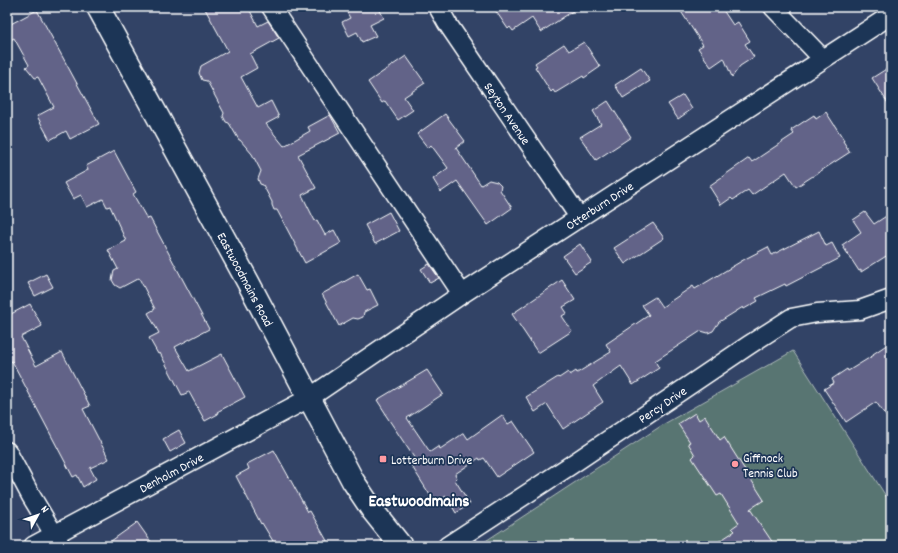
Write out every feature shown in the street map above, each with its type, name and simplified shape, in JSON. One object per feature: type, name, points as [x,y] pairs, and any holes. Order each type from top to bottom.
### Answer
[{"type":"main road","name":"Eastwoodmains Road","points":[[98,7],[248,282],[353,481],[373,511],[401,546]]},
{"type":"street","points":[[271,7],[457,297]]},
{"type":"street","name":"Seyton Avenue","points":[[438,7],[447,23],[579,217]]},
{"type":"street","points":[[773,7],[823,59]]},
{"type":"street","name":"Otterburn Drive","points":[[309,398],[457,297],[891,15]]},
{"type":"street","name":"Percy Drive","points":[[447,546],[791,318],[817,313],[860,310],[891,299]]},
{"type":"street","name":"Denholm Drive","points":[[33,546],[57,541],[309,398]]},
{"type":"street","points":[[7,451],[57,541]]},
{"type":"green space","name":"Giffnock Tennis Club","points":[[793,351],[891,504],[891,546],[478,546],[664,424]]},
{"type":"building","points":[[204,7],[248,7],[258,26],[268,21],[279,38],[250,54],[257,68],[241,77],[258,108],[271,101],[279,117],[266,124],[284,146],[310,131],[308,127],[330,115],[340,133],[298,155],[316,188],[302,195],[315,221],[317,220],[325,235],[334,230],[341,243],[305,263],[277,210],[274,210],[272,202],[263,185],[260,184],[258,179],[261,171],[252,154],[239,140],[229,123],[226,122],[223,116],[224,113],[207,81],[202,80],[199,73],[201,66],[228,51]]},
{"type":"building","points":[[344,7],[378,7],[384,18],[370,25],[376,36],[362,42],[357,32],[349,36],[342,22],[350,18]]},
{"type":"building","points":[[493,7],[579,7],[541,32],[532,18],[513,31],[510,27],[508,29]]},
{"type":"building","points":[[678,7],[721,7],[733,25],[738,22],[750,41],[745,44],[754,57],[740,66],[732,77],[724,58],[711,67],[698,48],[703,45]]},
{"type":"building","points":[[37,10],[99,124],[70,139],[66,131],[50,140],[37,116],[54,107],[38,77],[35,78],[26,67],[29,65],[14,38],[7,42],[7,26]]},
{"type":"building","points":[[584,42],[600,67],[584,78],[583,76],[555,93],[553,90],[551,92],[535,67],[537,66],[535,63],[564,44],[569,51]]},
{"type":"building","points":[[406,56],[425,83],[404,97],[413,110],[398,120],[385,101],[382,103],[368,82]]},
{"type":"building","points":[[891,66],[891,108],[872,78]]},
{"type":"building","points":[[641,68],[650,81],[623,98],[615,85]]},
{"type":"building","points":[[683,95],[692,109],[678,119],[668,104]]},
{"type":"building","points":[[608,101],[631,137],[596,160],[580,137],[601,124],[593,111]]},
{"type":"building","points":[[826,112],[850,152],[796,187],[786,172],[752,195],[748,190],[733,200],[731,198],[721,205],[709,186],[749,158],[752,162],[794,134],[791,130],[814,115],[816,119]]},
{"type":"building","points":[[445,114],[465,141],[456,148],[481,185],[489,180],[497,182],[501,186],[500,190],[512,208],[488,225],[457,181],[441,192],[433,179],[448,168],[431,145],[428,148],[417,134]]},
{"type":"building","points":[[114,151],[136,192],[133,194],[147,219],[150,218],[209,329],[175,347],[189,371],[222,354],[245,397],[217,412],[218,414],[205,421],[189,392],[182,395],[160,353],[158,354],[149,338],[159,333],[148,313],[155,309],[139,278],[120,288],[115,285],[112,280],[114,271],[118,269],[108,250],[126,241],[110,206],[107,207],[103,199],[87,207],[81,195],[73,199],[64,183],[88,170],[86,166]]},
{"type":"building","points":[[389,212],[399,231],[375,244],[365,225]]},
{"type":"building","points":[[865,212],[874,224],[891,213],[891,253],[861,272],[842,245],[861,232],[853,220]]},
{"type":"building","points":[[653,223],[664,238],[625,264],[614,248]]},
{"type":"building","points":[[819,231],[826,246],[832,243],[840,258],[786,286],[785,284],[756,298],[758,301],[744,309],[743,307],[719,322],[713,331],[708,333],[701,331],[655,361],[659,368],[633,385],[621,366],[593,386],[603,402],[563,429],[547,404],[535,412],[526,397],[558,377],[559,378],[568,372],[570,375],[576,371],[577,373],[611,352],[606,344],[649,315],[642,305],[655,297],[662,307],[693,286],[695,289],[768,247],[772,255]]},
{"type":"building","points":[[580,244],[592,262],[575,273],[563,256]]},
{"type":"building","points":[[429,264],[439,278],[430,283],[421,269]]},
{"type":"building","points":[[46,274],[53,287],[35,296],[28,283]]},
{"type":"building","points":[[358,274],[367,290],[370,289],[378,305],[364,312],[363,317],[358,319],[353,318],[339,326],[322,294]]},
{"type":"building","points":[[562,280],[575,300],[563,307],[567,313],[562,316],[572,331],[538,353],[512,314]]},
{"type":"building","points":[[30,304],[42,326],[21,337],[36,366],[62,352],[90,406],[83,409],[109,459],[90,468],[96,479],[83,487],[77,475],[73,477],[12,361],[7,364],[7,311],[9,315]]},
{"type":"building","points":[[891,342],[891,423],[876,402],[846,422],[824,389],[834,383],[832,379],[847,369],[848,371],[874,355],[873,354]]},
{"type":"building","points":[[427,370],[443,394],[407,418],[430,452],[439,446],[440,449],[464,433],[468,439],[502,415],[508,424],[513,421],[534,452],[497,477],[484,458],[480,460],[479,458],[455,474],[457,478],[455,480],[470,504],[456,513],[446,496],[435,503],[411,465],[417,462],[377,400]]},
{"type":"building","points":[[695,413],[699,420],[705,416],[720,440],[724,437],[764,500],[750,509],[775,546],[712,546],[735,531],[732,528],[739,523],[721,494],[717,496],[692,458],[695,455],[688,443],[690,442],[678,424]]},
{"type":"building","points":[[179,430],[186,443],[170,452],[163,439]]},
{"type":"building","points":[[274,450],[308,512],[310,511],[330,546],[276,546],[262,523],[261,524],[236,476],[249,469],[247,464]]},
{"type":"building","points":[[137,522],[154,546],[104,546],[135,524]]},
{"type":"place","name":"Lotterburn Drive","points":[[383,459]]},
{"type":"place","name":"Giffnock Tennis Club","points":[[735,464]]},
{"type":"district","name":"Eastwoodmains","points":[[419,500]]}]
